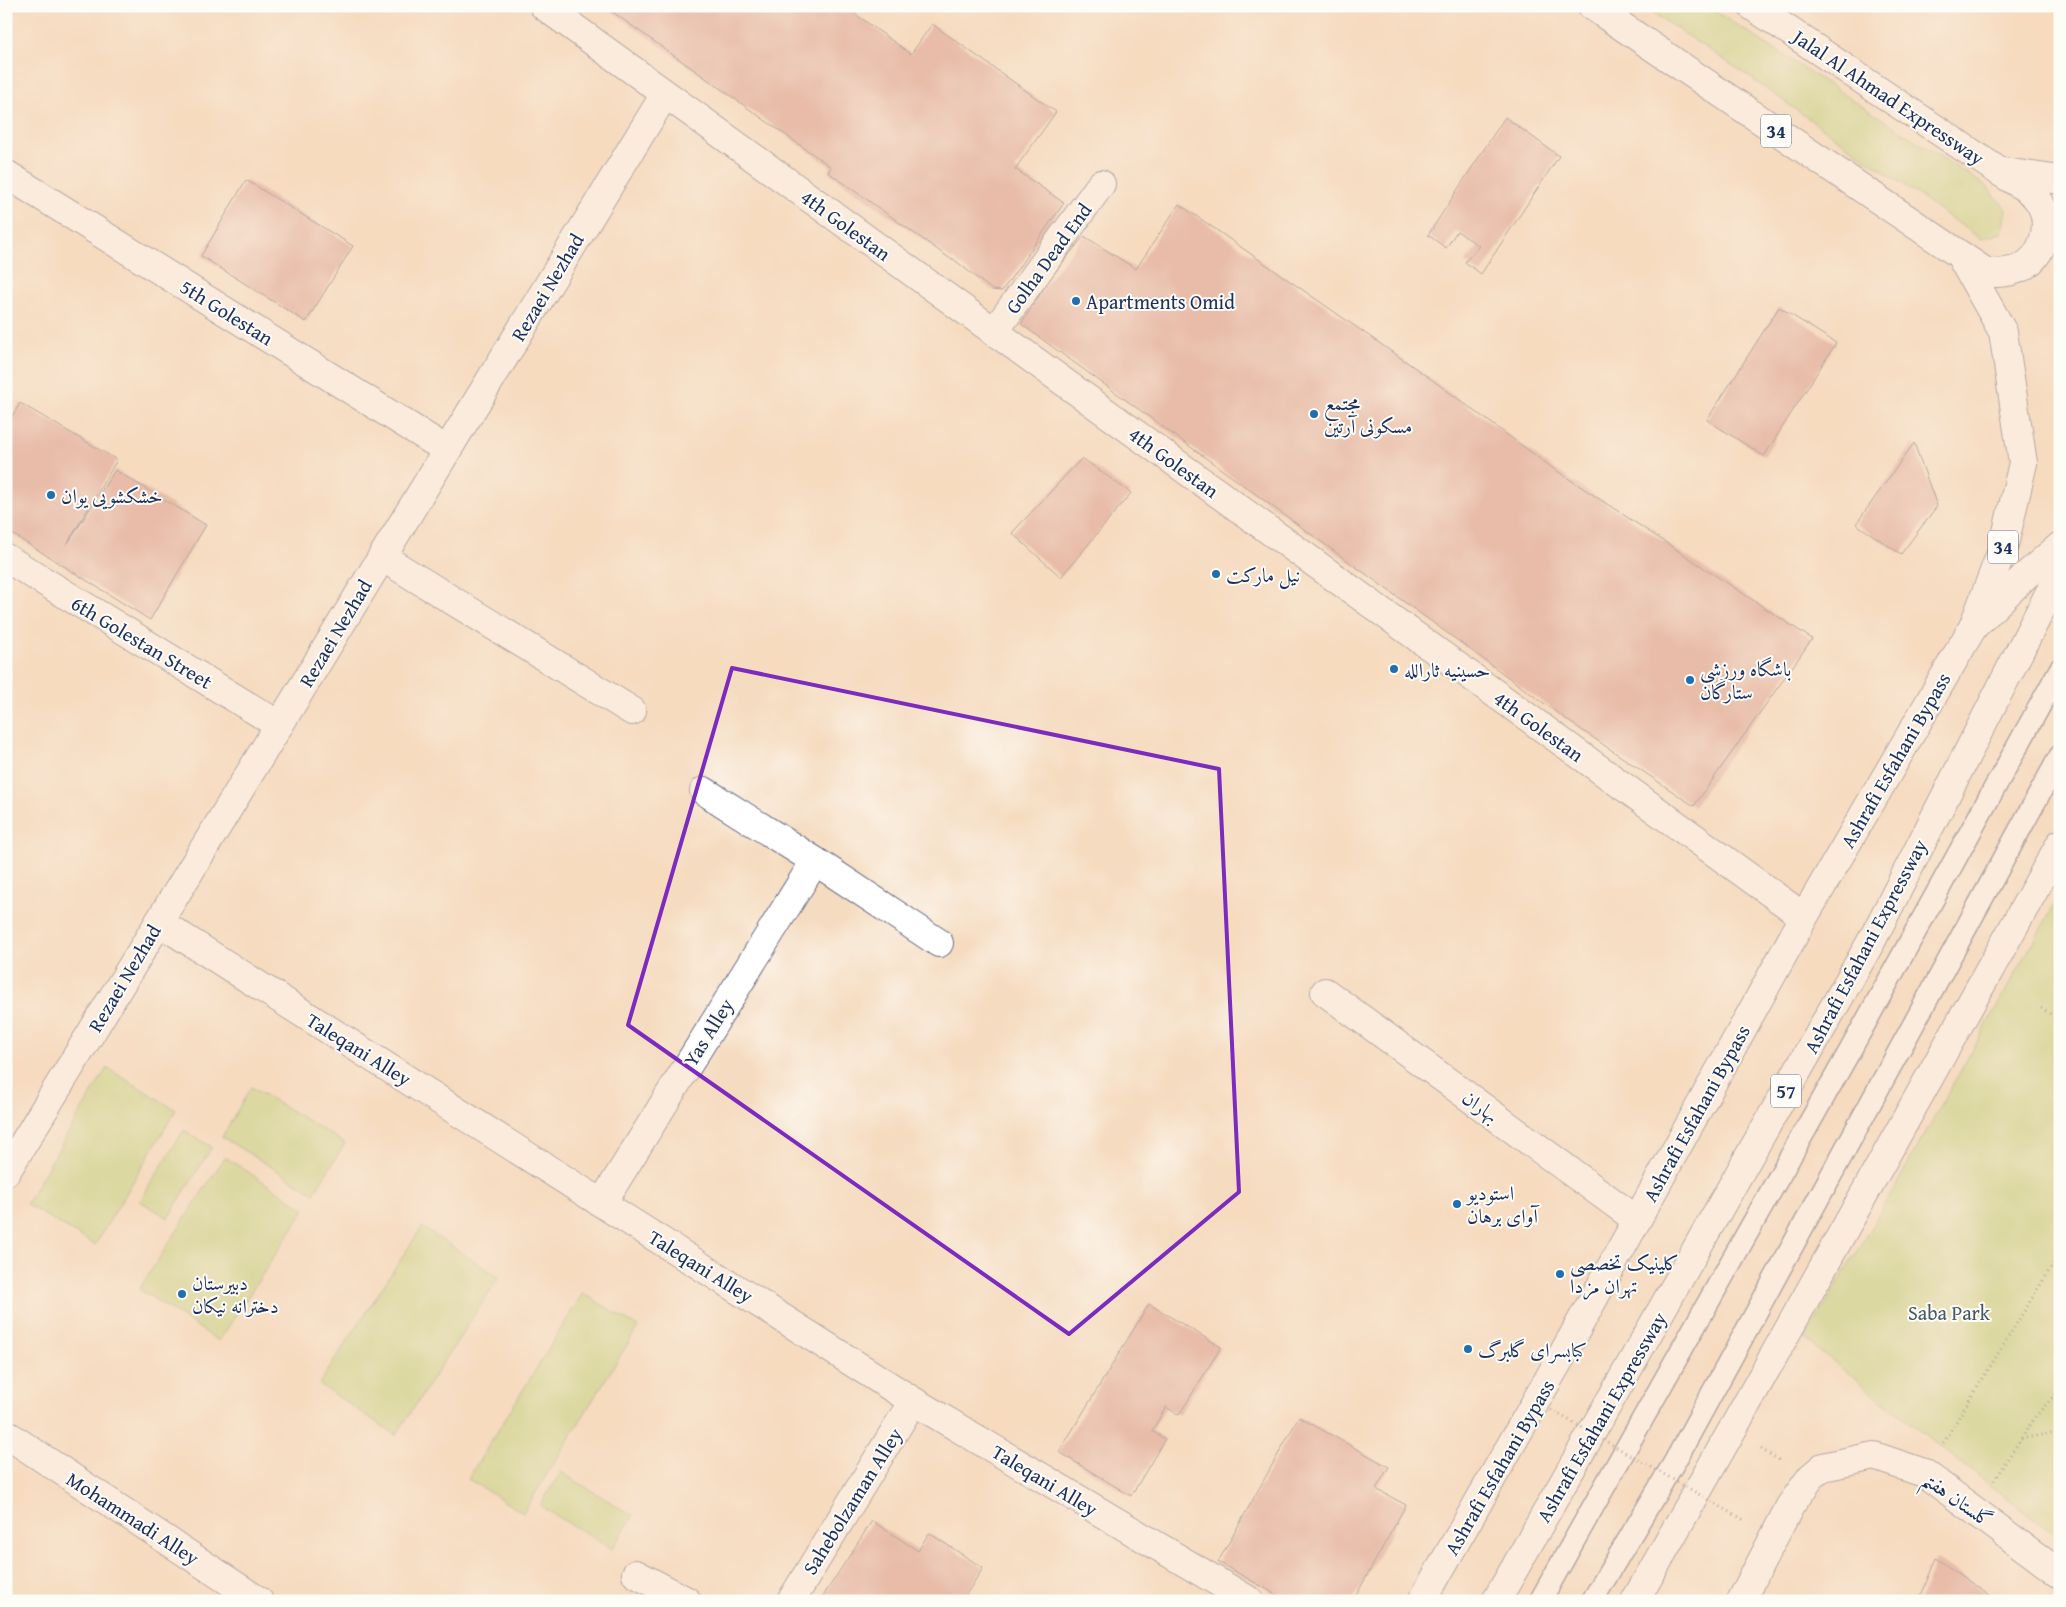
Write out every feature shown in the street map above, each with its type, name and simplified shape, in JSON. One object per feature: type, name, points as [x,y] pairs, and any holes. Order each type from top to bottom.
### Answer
[{"type":"main road","name":"4th Golestan","points":[[544,6],[1804,917]]},
{"type":"main road","name":"34","points":[[1592,6],[1960,256],[2003,332],[2023,463],[2004,545],[1973,627]]},
{"type":"main road","name":"Jalal Al Ahmad Expressway","points":[[1752,6],[2038,199],[2044,214],[2046,230],[2042,246],[2033,259],[2020,269],[2004,273],[1987,273],[1960,256]]},
{"type":"main road","name":"Rezaei Nezhad","points":[[6,1172],[665,94]]},
{"type":"main road","points":[[2000,172],[2060,180]]},
{"type":"main road","name":"5th Golestan","points":[[6,174],[447,450]]},
{"type":"main road","name":"Golha Dead End","points":[[994,332],[1101,184]]},
{"type":"main road","points":[[1973,627],[2024,577],[2060,546]]},
{"type":"main road","points":[[382,557],[632,711]]},
{"type":"main road","name":"6th Golestan Street","points":[[6,558],[279,725]]},
{"type":"main road","name":"Ashrafi Esfahani Expressway","points":[[1496,1601],[1872,940],[2060,572]]},
{"type":"main road","name":"Ashrafi Esfahani Bypass","points":[[1422,1601],[1637,1220],[1804,917],[1973,627]]},
{"type":"main road","points":[[704,791],[815,861],[939,943]]},
{"type":"main road","points":[[1634,1601],[1731,1432],[2060,844]]},
{"type":"main road","name":"Yas Alley","points":[[602,1203],[815,861]]},
{"type":"main road","name":"Taleqani Alley","points":[[159,922],[913,1401],[1250,1601]]},
{"type":"main road","name":"بهاران","points":[[1325,992],[1637,1220]]},
{"type":"main road","name":"Sahebolzaman Alley","points":[[790,1601],[913,1401]]},
{"type":"main road","name":"Mohammadi Alley","points":[[6,1434],[259,1601]]},
{"type":"main road","name":"گلستان هفتم","points":[[1741,1601],[1790,1506],[1811,1477],[1823,1467],[1874,1456],[1924,1473],[2060,1574]]},
{"type":"main road","points":[[636,1574],[687,1601]]},
{"type":"lane","points":[[1540,1601],[1847,1056],[2060,669]]},
{"type":"lane","points":[[1592,1601],[1675,1461],[2060,756]]},
{"type":"path","points":[[2041,1008],[2060,1020]]},
{"type":"path","points":[[1924,1473],[2060,1253]]},
{"type":"path","points":[[1975,1510],[2035,1417],[2060,1389]]},
{"type":"path","points":[[1551,1410],[1746,1521]]},
{"type":"path","points":[[2020,1440],[2060,1431]]},
{"type":"highlighted area","points":[[732,668],[1219,769],[1239,1192],[1069,1334],[628,1025]]},
{"type":"green space","points":[[1642,6],[1707,6],[1986,186],[2006,209],[2002,233],[1981,239],[1732,65]]},
{"type":"green space","name":"Saba Park","points":[[2060,895],[2060,1539],[1963,1465],[1805,1339],[1892,1192]]},
{"type":"green space","points":[[107,1068],[176,1110],[95,1245],[26,1204]]},
{"type":"green space","points":[[251,1087],[345,1143],[314,1193],[222,1137]]},
{"type":"green space","points":[[184,1130],[212,1147],[168,1218],[140,1201]]},
{"type":"green space","points":[[225,1157],[305,1209],[219,1341],[139,1289]]},
{"type":"green space","points":[[422,1227],[499,1277],[396,1435],[319,1384]]},
{"type":"green space","points":[[583,1293],[638,1327],[523,1513],[468,1479]]},
{"type":"green space","points":[[561,1472],[633,1516],[612,1549],[540,1506]]},
{"type":"building","points":[[604,6],[850,6],[848,9],[911,54],[932,24],[1056,112],[1015,169],[1064,203],[1002,291],[992,290],[952,258],[952,260],[828,172],[831,167]]},
{"type":"building","points":[[1505,117],[1559,156],[1481,274],[1465,262],[1479,246],[1457,231],[1446,248],[1428,235]]},
{"type":"building","points":[[246,180],[353,246],[306,322],[201,256]]},
{"type":"building","points":[[1179,204],[1431,379],[1554,469],[1812,639],[1694,806],[1570,722],[1021,324],[1051,277],[1084,236],[1136,269]]},
{"type":"building","points":[[1779,307],[1836,343],[1764,456],[1707,420]]},
{"type":"building","points":[[20,403],[117,460],[66,546],[115,470],[206,525],[150,620],[6,530],[6,426]]},
{"type":"building","points":[[1914,443],[1937,506],[1901,554],[1856,524]]},
{"type":"building","points":[[1082,458],[1131,493],[1061,577],[1012,533]]},
{"type":"building","points":[[1149,1304],[1221,1347],[1179,1415],[1166,1407],[1152,1431],[1165,1439],[1131,1496],[1059,1452]]},
{"type":"building","points":[[1299,1417],[1389,1467],[1376,1489],[1406,1505],[1353,1601],[1288,1601],[1218,1562]]},
{"type":"building","points":[[872,1521],[918,1551],[929,1533],[983,1568],[962,1601],[820,1601]]},
{"type":"building","points":[[1936,1558],[1997,1601],[1919,1601]]},
{"type":"place","name":"Apartments Omid","points":[[1076,301]]},
{"type":"place","name":"مجتمع مسکونی آرتین","points":[[1314,414]]},
{"type":"place","name":"خشکشویی یوان","points":[[51,495]]},
{"type":"place","name":"نیل مارکت","points":[[1216,574]]},
{"type":"place","name":"حسینیه ثارالله","points":[[1394,669]]},
{"type":"place","name":"باشگاه ورزشی ستارگان","points":[[1690,680]]},
{"type":"place","name":"استودیو آوای برهان","points":[[1457,1204]]},
{"type":"place","name":"کلینیک تخصصی تهران مزدا","points":[[1560,1274]]},
{"type":"place","name":"دبیرستان دخترانه نیکان","points":[[182,1294]]},
{"type":"place","name":"کبابسرای گلبرگ","points":[[1468,1349]]}]
